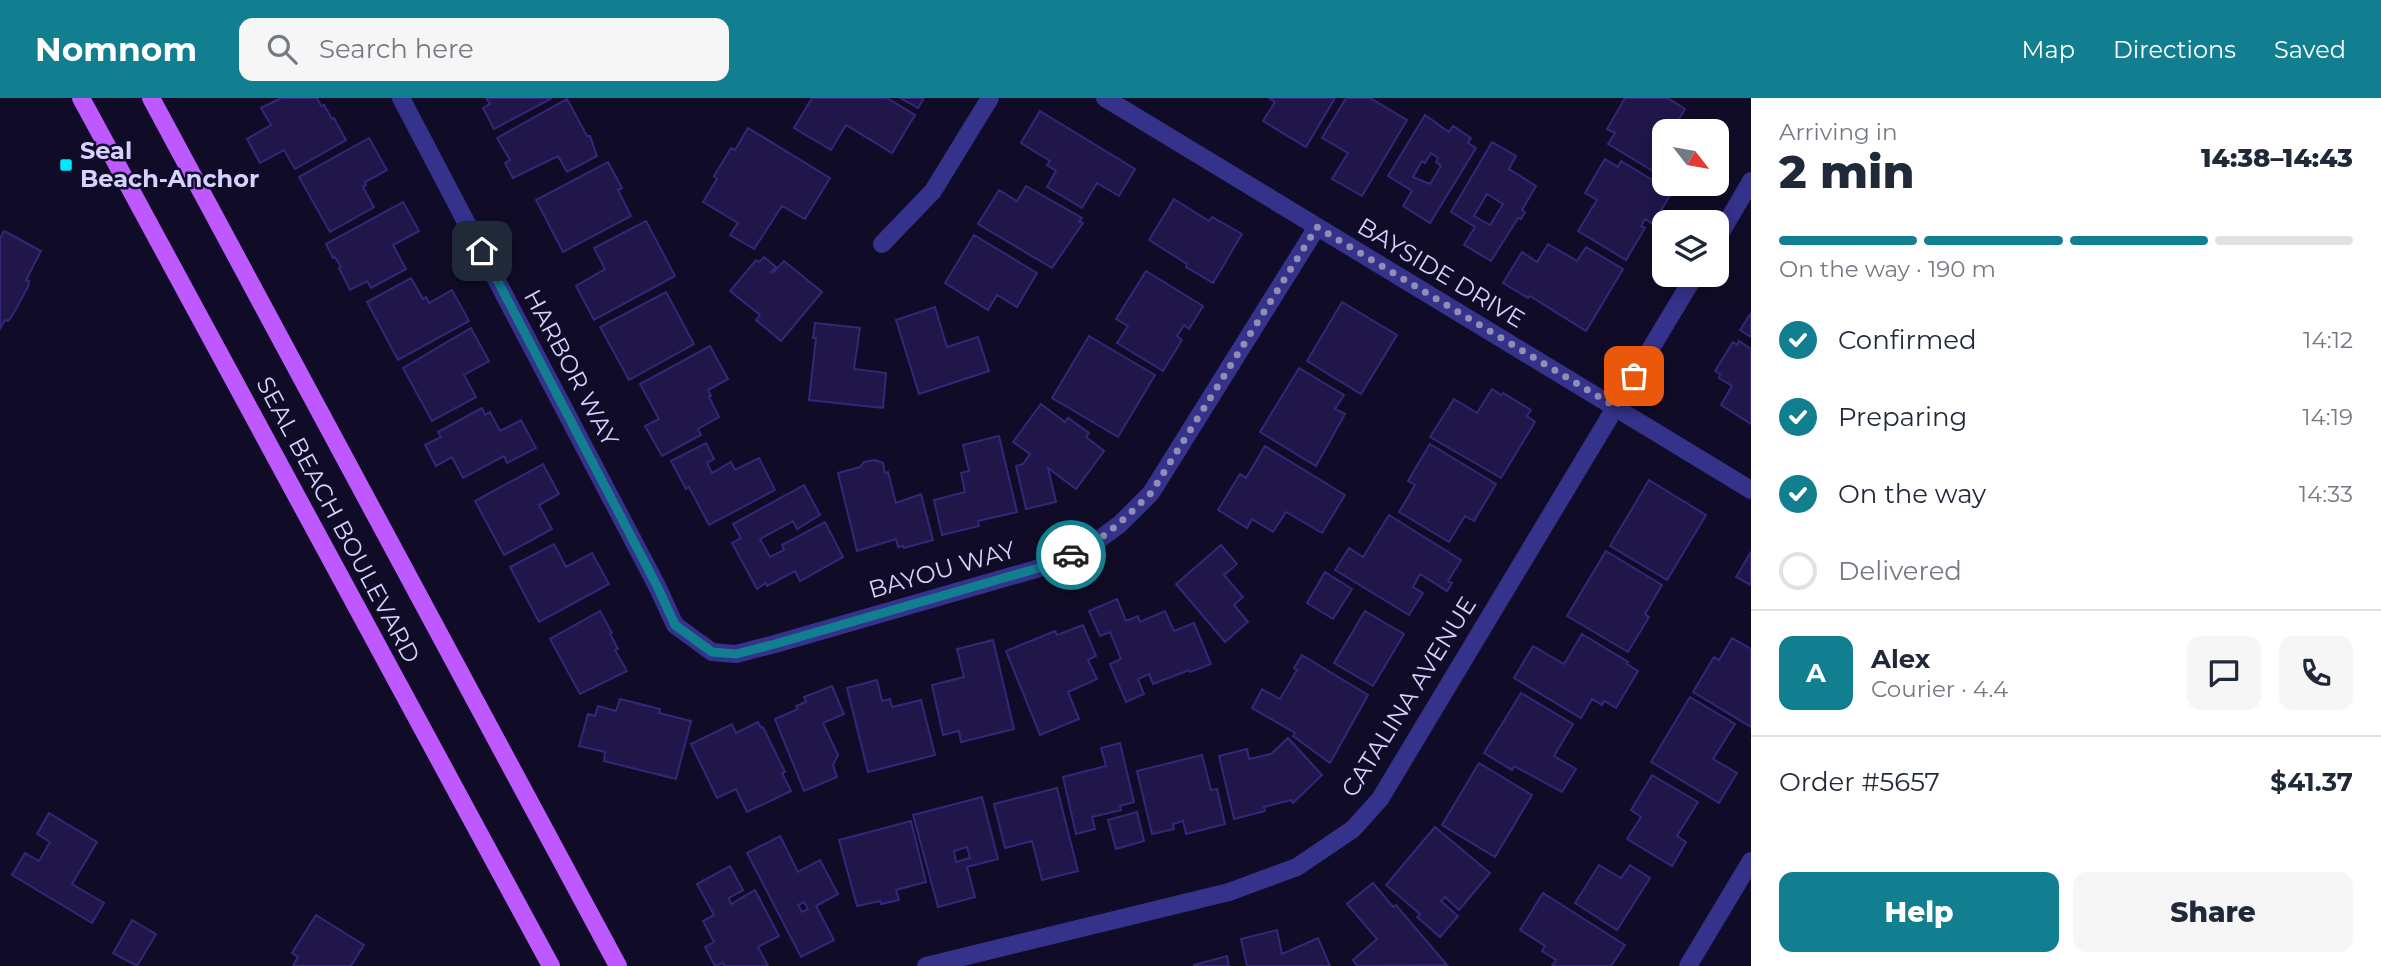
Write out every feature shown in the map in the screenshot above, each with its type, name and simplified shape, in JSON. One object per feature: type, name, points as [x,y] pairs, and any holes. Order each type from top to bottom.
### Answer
[{"type":"main road","name":"SEAL BEACH BOULEVARD","points":[[81,98],[551,966]]},
{"type":"main road","name":"SEAL BEACH BOULEVARD","points":[[150,98],[618,966]]},
{"type":"street","name":"HARBOR WAY","points":[[401,98],[657,586]]},
{"type":"street","points":[[882,244],[933,191],[990,98]]},
{"type":"street","name":"BAYSIDE DRIVE","points":[[1105,98],[1751,490]]},
{"type":"street","points":[[1729,219],[1751,181]]},
{"type":"street","name":"BAYOU WAY","points":[[657,586],[675,625],[712,652],[736,654],[1049,565],[1089,547],[1120,524],[1151,493],[1317,227]]},
{"type":"street","name":"CATALINA AVENUE","points":[[926,966],[1229,892],[1297,867],[1353,829],[1380,799],[1688,287]]},
{"type":"street","points":[[1688,966],[1751,861]]},
{"type":"building","points":[[281,98],[317,98],[332,119],[334,118],[346,140],[295,169],[284,150],[260,163],[247,139],[271,125],[261,108]]},
{"type":"building","points":[[486,98],[552,98],[494,129],[483,108],[490,104]]},
{"type":"building","points":[[812,98],[887,98],[915,115],[892,153],[846,125],[831,150],[794,128]]},
{"type":"building","points":[[900,98],[924,98],[918,108]]},
{"type":"building","points":[[1269,98],[1335,98],[1306,147],[1263,121],[1275,102]]},
{"type":"building","points":[[1346,98],[1370,98],[1407,120],[1362,196],[1332,179],[1348,153],[1322,138]]},
{"type":"building","points":[[1625,98],[1668,98],[1685,109],[1679,119],[1652,119],[1652,170],[1608,144],[1615,133],[1607,129]]},
{"type":"building","points":[[567,99],[587,136],[590,136],[597,156],[567,172],[558,156],[513,178],[505,163],[510,160],[497,138]]},
{"type":"building","points":[[1040,111],[1135,169],[1119,196],[1097,183],[1082,208],[1047,187],[1056,171],[1047,165],[1050,161],[1021,143]]},
{"type":"building","points":[[1425,115],[1449,132],[1453,126],[1471,138],[1468,143],[1476,148],[1430,223],[1403,206],[1412,191],[1388,176]],"holes":[[[1431,153],[1438,158],[1436,162],[1441,166],[1430,184],[1413,177],[1422,161],[1425,163]]]},
{"type":"building","points":[[748,128],[830,178],[805,219],[782,206],[754,249],[730,235],[738,223],[703,202],[717,179],[714,176],[731,148],[735,150]]},
{"type":"building","points":[[369,138],[387,170],[365,182],[363,187],[374,207],[330,232],[299,177]]},
{"type":"building","points":[[1492,142],[1516,156],[1509,169],[1536,186],[1522,210],[1525,212],[1521,219],[1518,218],[1491,261],[1464,245],[1475,227],[1451,212]],"holes":[[[1487,194],[1503,204],[1490,225],[1474,216]]]},
{"type":"building","points":[[1605,159],[1618,167],[1621,161],[1652,180],[1652,196],[1670,196],[1661,210],[1652,210],[1652,223],[1645,219],[1641,226],[1645,228],[1626,260],[1578,231],[1597,200],[1585,193]]},
{"type":"building","points":[[608,162],[622,188],[618,190],[631,216],[563,252],[536,200]]},
{"type":"building","points":[[1026,186],[1082,218],[1079,221],[1083,223],[1052,268],[978,224],[999,190],[1017,201]]},
{"type":"building","points":[[1174,199],[1209,221],[1212,217],[1242,234],[1213,283],[1149,240]]},
{"type":"building","points":[[403,202],[419,231],[393,245],[406,269],[371,288],[367,281],[350,290],[339,268],[341,267],[326,244]]},
{"type":"building","points":[[646,221],[675,276],[594,320],[576,286],[605,269],[594,248]]},
{"type":"building","points":[[4,231],[41,251],[26,280],[29,281],[28,287],[12,316],[8,321],[5,320],[0,329],[0,239]]},
{"type":"building","points":[[974,235],[1037,273],[1017,307],[997,295],[988,310],[945,283]]},
{"type":"building","points":[[1548,244],[1577,261],[1586,247],[1623,269],[1586,331],[1530,296],[1528,298],[1503,283],[1522,252],[1537,262]]},
{"type":"building","points":[[764,257],[776,267],[771,272],[784,261],[822,292],[781,341],[756,320],[760,315],[730,291],[756,260],[759,262]]},
{"type":"building","points":[[1146,271],[1203,306],[1189,329],[1184,325],[1177,336],[1182,340],[1163,371],[1117,343],[1128,326],[1116,319]]},
{"type":"building","points":[[411,278],[423,299],[426,297],[429,303],[452,290],[469,321],[398,360],[367,302]]},
{"type":"building","points":[[666,292],[694,344],[629,380],[600,327]]},
{"type":"building","points":[[1342,302],[1397,335],[1361,394],[1307,361]]},
{"type":"building","points":[[935,307],[947,347],[978,337],[989,371],[919,394],[896,320]]},
{"type":"building","points":[[1751,313],[1751,337],[1740,330]]},
{"type":"building","points":[[815,323],[860,328],[854,369],[886,373],[883,408],[809,400],[816,338],[813,338]]},
{"type":"building","points":[[471,328],[489,361],[464,375],[476,397],[432,421],[403,368]]},
{"type":"building","points":[[1089,336],[1155,375],[1118,437],[1052,398]]},
{"type":"building","points":[[1739,341],[1751,349],[1751,424],[1721,405],[1732,386],[1719,378],[1720,374],[1715,371],[1733,342],[1737,345]]},
{"type":"building","points":[[710,346],[728,379],[708,390],[719,417],[698,429],[701,435],[662,456],[645,426],[659,419],[640,384]]},
{"type":"building","points":[[1299,368],[1344,395],[1335,409],[1345,414],[1316,466],[1260,432]]},
{"type":"building","points":[[1492,389],[1531,410],[1527,416],[1535,422],[1501,478],[1430,437],[1454,399],[1477,413]]},
{"type":"building","points":[[1041,404],[1065,422],[1068,418],[1089,433],[1086,437],[1104,451],[1076,489],[1048,468],[1056,502],[1026,509],[1016,466],[1023,464],[1030,454],[1013,442]]},
{"type":"building","points":[[482,408],[485,415],[490,412],[500,431],[521,420],[536,448],[507,463],[504,456],[463,478],[452,457],[436,466],[425,445],[441,437],[438,432]]},
{"type":"building","points":[[999,436],[1017,512],[978,521],[979,526],[942,535],[934,500],[965,492],[961,473],[969,471],[963,445]]},
{"type":"building","points":[[706,443],[714,459],[707,463],[712,473],[731,462],[735,470],[759,458],[775,490],[709,525],[689,487],[686,489],[671,461]]},
{"type":"building","points":[[1430,444],[1496,484],[1474,521],[1465,516],[1449,542],[1399,512],[1415,485],[1408,481]]},
{"type":"building","points":[[1265,446],[1345,495],[1322,533],[1286,512],[1273,532],[1252,519],[1247,528],[1218,510],[1240,474],[1246,478]]},
{"type":"building","points":[[875,460],[883,463],[885,473],[888,472],[896,503],[921,494],[933,540],[904,548],[898,547],[896,539],[857,551],[838,473]]},
{"type":"building","points":[[543,464],[559,494],[539,505],[552,529],[504,555],[475,501]]},
{"type":"building","points":[[1649,480],[1706,515],[1667,580],[1610,546]]},
{"type":"building","points":[[804,485],[820,515],[797,529],[793,521],[760,539],[770,557],[784,550],[782,545],[825,522],[843,557],[800,581],[795,571],[757,589],[732,543],[741,538],[733,524]]},
{"type":"building","points":[[1389,515],[1461,560],[1448,581],[1452,583],[1447,591],[1420,574],[1413,587],[1423,593],[1409,615],[1335,570],[1349,548],[1363,557]]},
{"type":"building","points":[[554,544],[566,567],[592,553],[609,584],[539,622],[510,567]]},
{"type":"building","points":[[1221,545],[1237,564],[1224,575],[1243,597],[1234,605],[1248,622],[1225,642],[1176,584]]},
{"type":"building","points":[[1606,551],[1662,585],[1645,614],[1649,617],[1628,652],[1567,616]]},
{"type":"building","points":[[1751,552],[1751,585],[1736,577]]},
{"type":"building","points":[[1325,572],[1352,589],[1333,619],[1307,603]]},
{"type":"building","points":[[1117,599],[1126,621],[1138,616],[1140,622],[1165,611],[1174,631],[1194,623],[1211,664],[1153,684],[1149,674],[1138,679],[1144,694],[1126,702],[1110,664],[1121,659],[1110,632],[1100,636],[1089,611]]},
{"type":"building","points":[[600,611],[612,633],[610,634],[618,649],[615,650],[627,671],[580,694],[550,639]]},
{"type":"building","points":[[1365,611],[1404,634],[1373,686],[1334,663]]},
{"type":"building","points":[[1083,625],[1096,656],[1088,660],[1097,679],[1068,692],[1079,719],[1040,735],[1006,651],[1055,631],[1057,635]]},
{"type":"building","points":[[1582,634],[1638,671],[1616,708],[1604,701],[1602,705],[1592,699],[1581,718],[1514,678],[1533,646],[1564,664]]},
{"type":"building","points":[[1732,638],[1751,649],[1751,727],[1693,692],[1714,657],[1719,660]]},
{"type":"building","points":[[993,640],[1014,729],[961,742],[959,731],[943,735],[932,685],[964,677],[957,649]]},
{"type":"building","points":[[1302,655],[1368,695],[1330,763],[1293,736],[1295,733],[1252,708],[1262,689],[1280,699],[1297,670],[1294,668]]},
{"type":"building","points":[[877,680],[882,701],[890,699],[892,707],[921,700],[935,755],[868,772],[847,688]]},
{"type":"building","points":[[832,686],[844,714],[823,723],[838,755],[833,765],[837,777],[804,791],[775,719],[798,709],[796,706],[806,702],[804,697]]},
{"type":"building","points":[[1521,693],[1573,724],[1554,756],[1576,769],[1562,792],[1514,766],[1512,770],[1484,753]]},
{"type":"building","points":[[1690,697],[1735,724],[1713,759],[1737,773],[1719,803],[1651,762]]},
{"type":"building","points":[[620,699],[660,709],[659,713],[691,721],[676,779],[604,761],[605,752],[579,746],[588,714],[595,716],[598,706],[616,711]]},
{"type":"building","points":[[758,722],[785,772],[782,773],[791,791],[747,812],[736,789],[717,798],[691,744],[732,724],[736,733]]},
{"type":"building","points":[[1288,738],[1322,775],[1293,803],[1291,800],[1264,807],[1265,811],[1234,819],[1219,756],[1247,749],[1249,759],[1271,754]]},
{"type":"building","points":[[1120,743],[1134,802],[1120,806],[1121,810],[1092,817],[1095,829],[1076,834],[1063,777],[1106,766],[1101,748]]},
{"type":"building","points":[[1202,755],[1211,790],[1217,789],[1225,824],[1186,834],[1183,821],[1173,824],[1174,829],[1152,834],[1137,771]]},
{"type":"building","points":[[1479,763],[1532,795],[1495,857],[1442,825]]},
{"type":"building","points":[[1652,775],[1698,802],[1677,836],[1686,842],[1672,866],[1627,839],[1641,817],[1631,810]]},
{"type":"building","points":[[1057,788],[1078,871],[1042,880],[1032,841],[1005,848],[994,804]]},
{"type":"building","points":[[982,797],[998,859],[967,867],[975,897],[938,907],[913,815]],"holes":[[[967,847],[970,858],[956,862],[954,851]]]},
{"type":"building","points":[[1137,812],[1144,841],[1116,849],[1108,820]]},
{"type":"building","points":[[49,813],[97,842],[72,884],[104,903],[92,923],[12,875],[25,853],[39,861],[50,842],[37,834]]},
{"type":"building","points":[[911,821],[926,882],[896,890],[899,900],[857,906],[839,840]]},
{"type":"building","points":[[1435,827],[1490,873],[1459,910],[1445,897],[1441,901],[1458,916],[1440,937],[1417,917],[1420,914],[1386,885]]},
{"type":"building","points":[[780,836],[798,872],[820,860],[838,894],[816,906],[834,940],[801,957],[747,853]],"holes":[[[804,902],[808,909],[802,912],[798,905]]]},
{"type":"building","points":[[1599,865],[1621,878],[1630,865],[1650,878],[1617,930],[1575,903]]},
{"type":"building","points":[[730,866],[743,890],[729,898],[731,904],[755,890],[779,936],[758,947],[768,966],[724,966],[723,963],[715,966],[705,947],[714,942],[703,921],[714,915],[697,884]]},
{"type":"building","points":[[1373,883],[1393,907],[1396,905],[1447,965],[1357,966],[1353,960],[1377,939],[1347,904]]},
{"type":"building","points":[[1543,893],[1625,945],[1611,966],[1552,966],[1556,960],[1542,951],[1545,946],[1520,930]]},
{"type":"building","points":[[316,915],[364,945],[351,966],[293,966],[298,957],[292,953]]},
{"type":"building","points":[[132,920],[156,934],[137,966],[113,953]]},
{"type":"building","points":[[1277,930],[1282,954],[1318,938],[1330,966],[1247,966],[1241,939]]},
{"type":"building","points":[[1227,956],[1229,966],[1194,966],[1194,965]]},
{"type":"way so far","points":[[1071,555],[1089,547],[1120,524],[1151,493],[1317,227],[1616,407],[1634,376]]},
{"type":"place","name":"Seal Beach-Anchor","points":[[66,165]]},
{"type":"route","points":[[482,251],[675,625],[712,652],[736,654],[775,644],[1049,565],[1071,555]]}]
